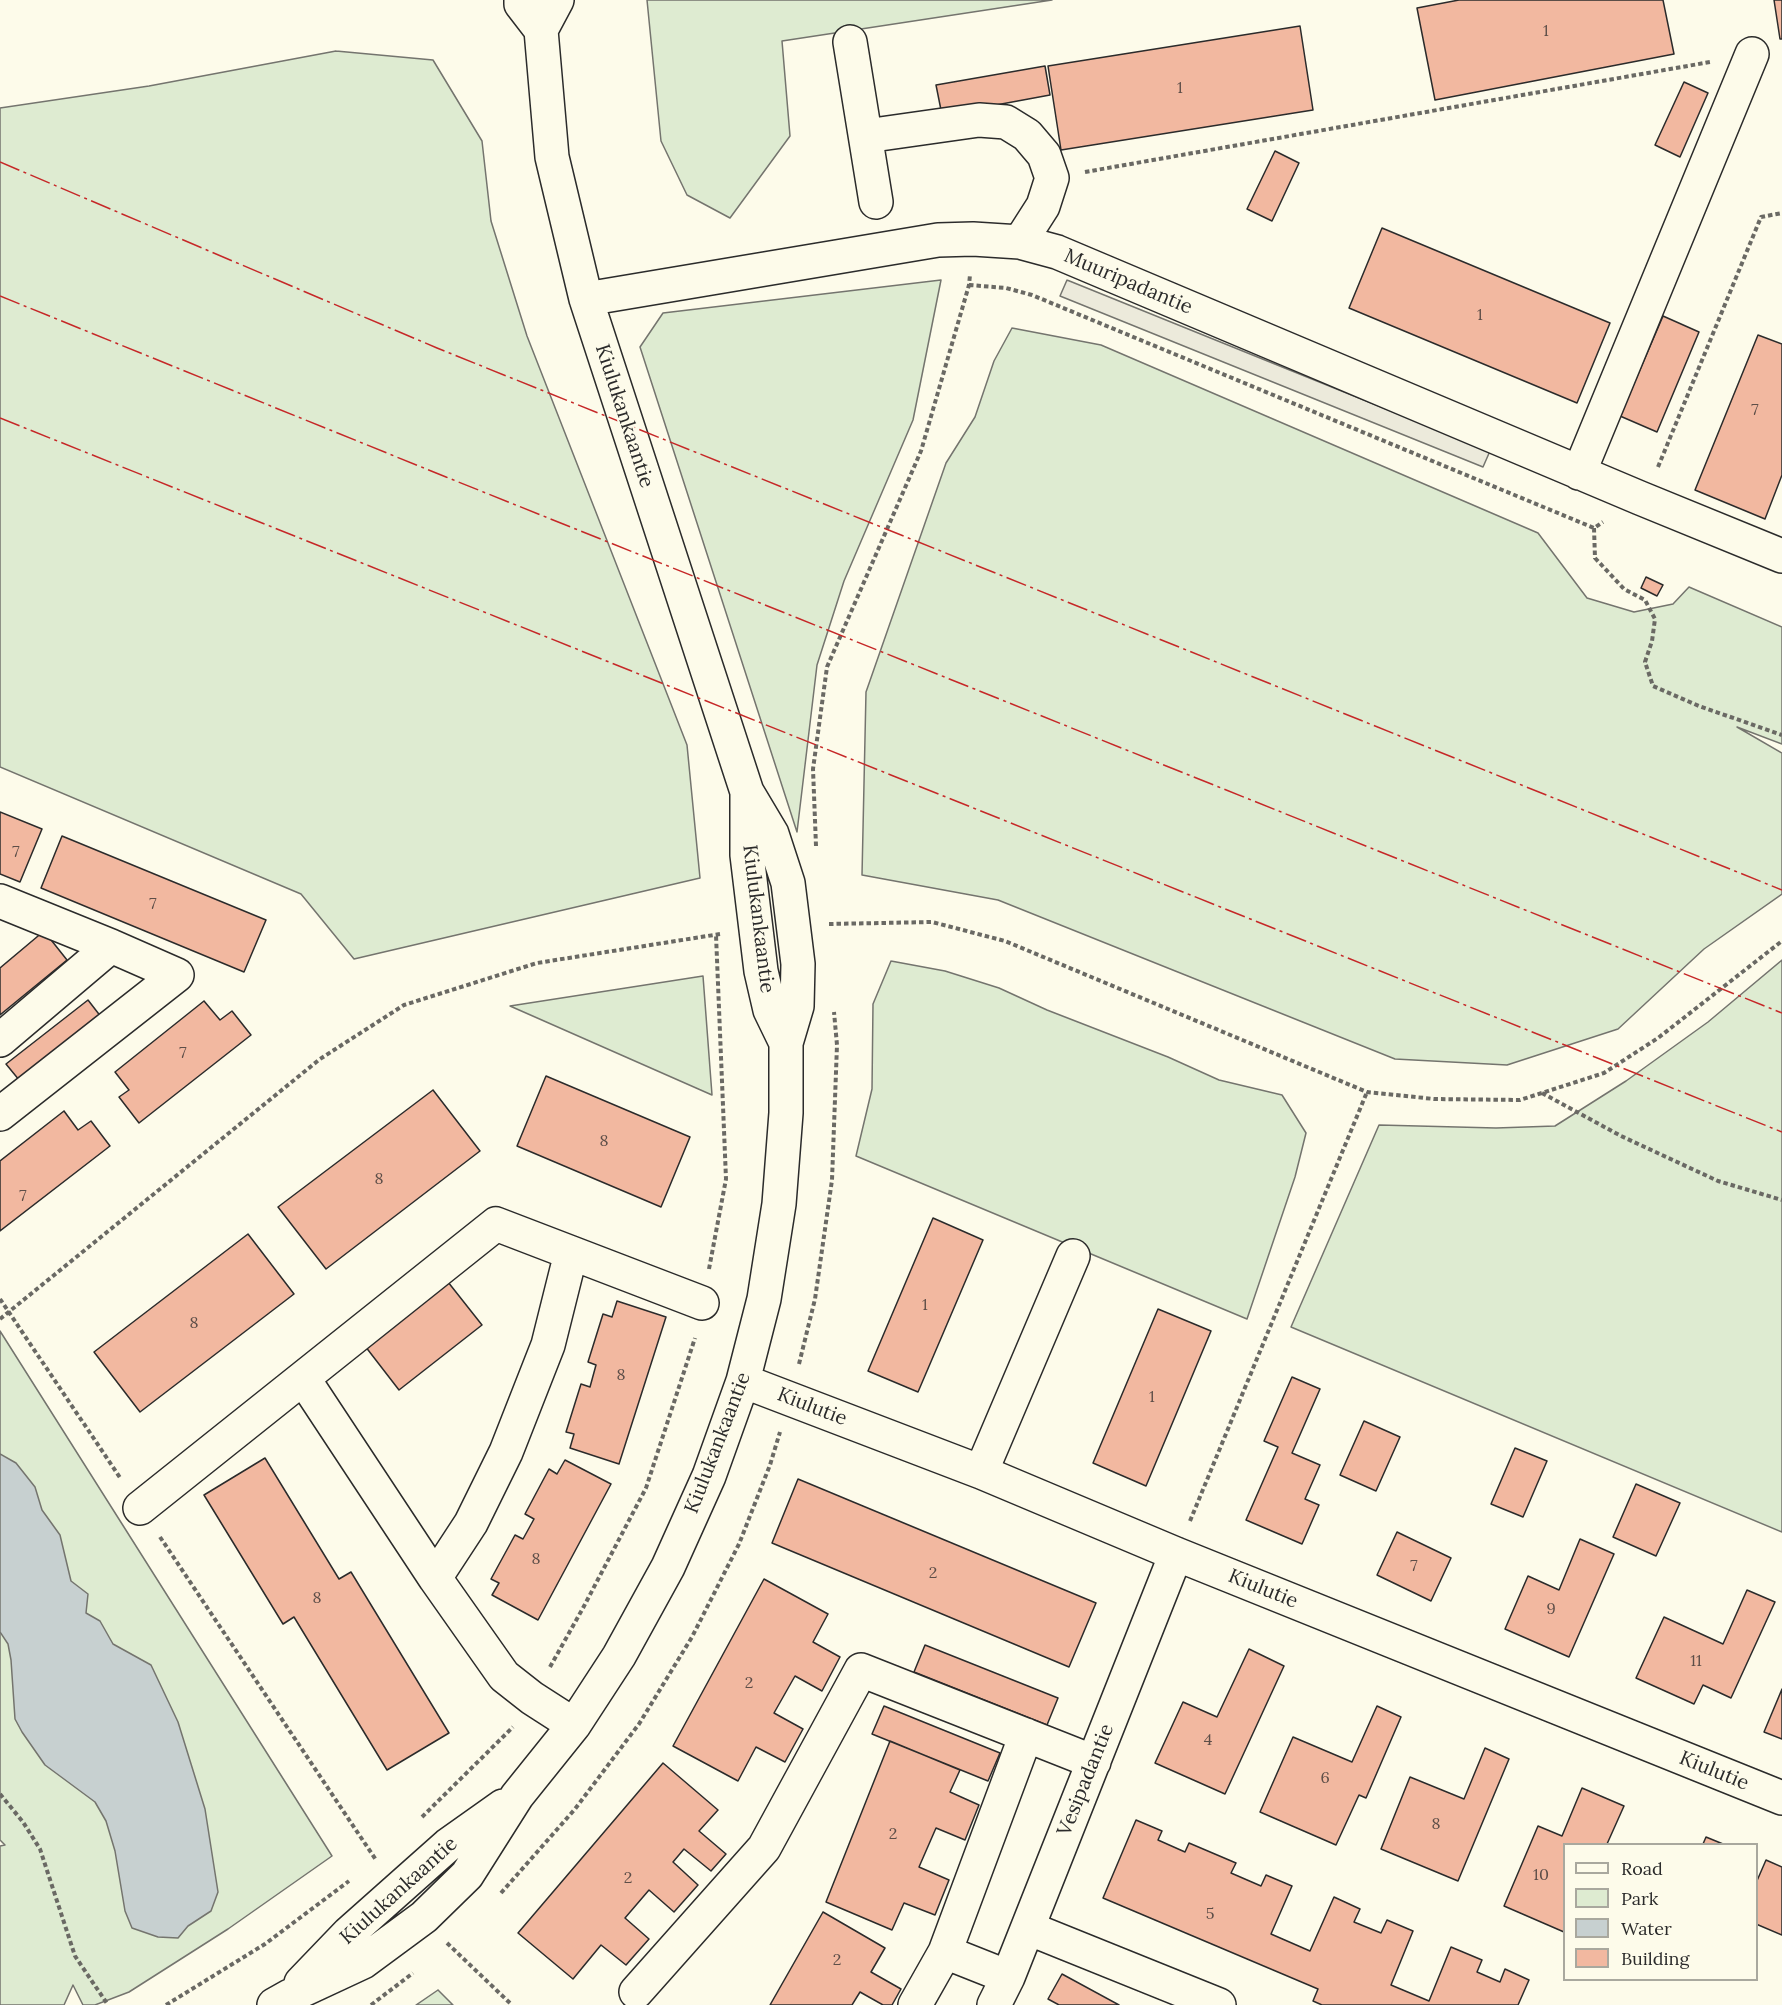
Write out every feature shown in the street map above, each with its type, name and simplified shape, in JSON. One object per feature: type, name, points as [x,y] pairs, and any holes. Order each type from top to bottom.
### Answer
[{"type":"street","points":[[521,0],[521,4],[541,30],[557,0]]},
{"type":"street","name":"Kiulukankaantie","points":[[282,2000],[363,1962],[424,1917],[467,1875],[517,1796],[574,1725],[620,1656],[668,1567],[709,1476],[743,1380],[764,1299],[779,1204],[786,1113],[786,1043],[797,1006],[798,964],[788,883],[772,834],[747,792],[586,298],[552,157],[541,30]]},
{"type":"street","points":[[850,42],[876,202]]},
{"type":"street","points":[[1579,473],[1752,54]]},
{"type":"street","points":[[866,136],[979,120],[1006,122],[1027,135],[1044,155],[1052,178],[1043,206],[1020,242]]},
{"type":"street","name":"Muuripadantie","points":[[586,298],[938,240],[973,239],[1020,242],[1068,256],[1579,473],[1782,556]]},
{"type":"street","name":"Kiulukankaantie","points":[[747,792],[747,855],[761,971],[770,1010],[786,1043]]},
{"type":"street","points":[[0,901],[177,975],[0,1114]]},
{"type":"street","points":[[0,1040],[111,946]]},
{"type":"street","points":[[140,1508],[496,1224],[702,1304]]},
{"type":"street","points":[[435,1578],[471,1523],[506,1452],[548,1345],[571,1253]]},
{"type":"street","points":[[981,1472],[1074,1256]]},
{"type":"street","points":[[303,1378],[435,1578],[504,1676],[532,1698],[574,1725]]},
{"type":"street","name":"Kiulutie","points":[[743,1380],[981,1472],[1176,1554],[1782,1798]]},
{"type":"street","name":"Vesipadantie","points":[[1001,1991],[1176,1554]]},
{"type":"street","points":[[636,1992],[764,1848],[861,1670],[1094,1762]]},
{"type":"street","points":[[915,2005],[945,1952],[1026,1735]]},
{"type":"street","name":"Kiulukankaantie","points":[[282,2000],[349,1934],[448,1845],[517,1796]]},
{"type":"street","points":[[1028,1928],[1168,1996],[1219,2005]]},
{"type":"street","points":[[945,1952],[1001,1991]]},
{"type":"path","points":[[1052,178],[1752,54]]},
{"type":"path","points":[[1594,528],[1640,498],[1662,461],[1761,217],[1782,213]]},
{"type":"path","points":[[969,285],[1006,288],[1032,296],[1594,528]]},
{"type":"path","points":[[1594,528],[1595,558],[1624,589],[1645,600],[1655,619],[1652,641],[1645,662],[1653,686],[1699,706],[1782,735]]},
{"type":"path","points":[[794,928],[827,924],[932,922],[1005,940],[1367,1092],[1434,1099],[1505,1100],[1520,1100],[1604,1073],[1658,1038],[1782,941]]},
{"type":"path","points":[[0,1319],[320,1059],[404,1005],[537,963],[716,934],[757,932]]},
{"type":"path","points":[[418,1821],[509,1732],[532,1698],[583,1608],[646,1488],[695,1341],[726,1179],[716,934]]},
{"type":"path","points":[[1176,1554],[1367,1092]]},
{"type":"path","points":[[1541,1093],[1621,1136],[1718,1181],[1782,1200]]},
{"type":"path","points":[[0,1299],[376,1861],[384,1853]]},
{"type":"path","points":[[0,1794],[23,1822],[40,1849],[75,1956],[108,2005]]},
{"type":"path","points":[[166,2005],[265,1944],[358,1875]]},
{"type":"path","points":[[424,1917],[448,1944],[512,2005]]},
{"type":"green space","points":[[647,0],[1052,0],[782,41],[790,136],[730,218],[687,195],[661,141]]},
{"type":"green space","points":[[336,51],[433,60],[482,141],[491,221],[527,336],[687,745],[700,878],[354,959],[301,894],[0,767],[0,108],[149,86]]},
{"type":"green space","points":[[941,280],[913,420],[844,581],[817,665],[797,832],[640,347],[663,313]]},
{"type":"green space","points":[[1012,328],[1101,345],[1538,533],[1587,598],[1634,612],[1673,604],[1689,587],[1782,627],[1782,744],[1737,727],[1782,753],[1782,894],[1704,949],[1618,1029],[1507,1065],[1395,1059],[998,900],[862,875],[866,692],[946,463],[975,417],[994,361]]},
{"type":"green space","points":[[1782,960],[1782,1532],[1291,1327],[1379,1125],[1496,1128],[1555,1126],[1626,1081],[1708,1022]]},
{"type":"green space","points":[[891,961],[945,971],[999,988],[1219,1080],[1282,1095],[1306,1133],[1295,1177],[1247,1319],[856,1156],[872,1089],[873,1004]]},
{"type":"green space","points":[[703,976],[712,1095],[510,1006]]},
{"type":"green space","points":[[0,1331],[332,1856],[228,1929],[129,1992],[95,2005],[83,2005],[73,1985],[64,2005],[0,2005],[0,1846],[5,1845],[0,1840]]},
{"type":"green space","points":[[438,1990],[453,2005],[416,2005]]},
{"type":"shaded area","points":[[1067,280],[1490,451],[1483,467],[1060,296]]},
{"type":"water","points":[[0,1454],[16,1463],[35,1487],[42,1510],[60,1535],[71,1581],[88,1594],[86,1613],[100,1621],[113,1644],[151,1665],[178,1722],[205,1809],[218,1892],[211,1911],[188,1926],[178,1938],[158,1937],[132,1928],[125,1911],[115,1851],[106,1821],[95,1802],[45,1765],[15,1719],[11,1660],[8,1644],[0,1632]]},
{"type":"building","points":[[1459,0],[1663,0],[1674,54],[1435,100],[1417,8]]},
{"type":"building","points":[[1774,0],[1782,0],[1782,39],[1780,39]]},
{"type":"building","points":[[1300,26],[1313,110],[1061,150],[1048,66]]},
{"type":"building","points":[[1045,66],[1050,95],[942,115],[936,85]]},
{"type":"building","points":[[1684,82],[1708,93],[1680,157],[1655,145]]},
{"type":"building","points":[[1275,151],[1299,163],[1272,221],[1247,209]]},
{"type":"building","points":[[1382,228],[1610,323],[1577,403],[1349,308]]},
{"type":"building","points":[[1663,316],[1699,332],[1657,432],[1620,416]]},
{"type":"building","points":[[1758,335],[1782,344],[1782,475],[1765,519],[1695,490]]},
{"type":"building","points":[[1646,577],[1663,585],[1657,596],[1641,588]]},
{"type":"building","points":[[0,812],[42,829],[20,882],[0,874]]},
{"type":"building","points":[[62,836],[266,920],[244,972],[41,888]]},
{"type":"building","points":[[44,931],[67,960],[0,1015],[0,968]]},
{"type":"building","points":[[88,1000],[105,1022],[24,1086],[6,1064]]},
{"type":"building","points":[[204,1001],[220,1020],[232,1011],[251,1035],[139,1123],[119,1097],[129,1090],[115,1072]]},
{"type":"building","points":[[546,1076],[690,1137],[661,1207],[517,1146]]},
{"type":"building","points":[[433,1090],[480,1151],[326,1269],[278,1207]]},
{"type":"building","points":[[64,1111],[78,1130],[91,1121],[110,1146],[0,1231],[0,1161]]},
{"type":"building","points":[[933,1218],[983,1240],[918,1392],[868,1371]]},
{"type":"building","points":[[248,1234],[294,1294],[140,1412],[94,1352]]},
{"type":"building","points":[[448,1282],[482,1325],[399,1390],[365,1346]]},
{"type":"building","points":[[617,1301],[666,1317],[619,1464],[570,1448],[574,1434],[566,1432],[581,1384],[590,1387],[596,1365],[588,1362],[603,1314],[612,1317]]},
{"type":"building","points":[[1158,1309],[1211,1331],[1146,1486],[1093,1463]]},
{"type":"building","points":[[1292,1377],[1320,1389],[1292,1453],[1320,1465],[1305,1499],[1319,1505],[1302,1544],[1246,1520],[1278,1447],[1264,1441]]},
{"type":"building","points":[[1364,1421],[1400,1437],[1376,1491],[1340,1475]]},
{"type":"building","points":[[1515,1448],[1547,1461],[1523,1517],[1491,1504]]},
{"type":"building","points":[[265,1458],[339,1579],[351,1572],[449,1733],[387,1770],[294,1617],[283,1624],[204,1495]]},
{"type":"building","points":[[565,1460],[611,1484],[538,1620],[492,1595],[499,1583],[491,1579],[515,1535],[523,1539],[534,1519],[525,1514],[549,1469],[557,1474]]},
{"type":"building","points":[[798,1479],[1096,1603],[1069,1667],[772,1543]]},
{"type":"building","points":[[1636,1484],[1680,1503],[1656,1556],[1613,1537]]},
{"type":"building","points":[[1397,1532],[1451,1558],[1431,1601],[1377,1575]]},
{"type":"building","points":[[1580,1539],[1614,1554],[1569,1657],[1505,1629],[1528,1576],[1559,1590]]},
{"type":"building","points":[[764,1579],[828,1614],[813,1642],[840,1657],[822,1691],[795,1676],[774,1713],[803,1729],[785,1762],[756,1747],[738,1781],[673,1746]]},
{"type":"building","points":[[1747,1590],[1775,1602],[1731,1698],[1703,1685],[1694,1704],[1636,1678],[1664,1617],[1723,1644]]},
{"type":"building","points":[[925,1645],[1058,1698],[1047,1725],[914,1672]]},
{"type":"building","points":[[1249,1649],[1284,1666],[1225,1794],[1155,1763],[1183,1702],[1217,1717]]},
{"type":"building","points":[[1782,1689],[1782,1739],[1764,1732]]},
{"type":"building","points":[[884,1706],[1000,1753],[988,1781],[872,1734]]},
{"type":"building","points":[[1377,1706],[1401,1717],[1366,1798],[1359,1795],[1336,1845],[1260,1812],[1293,1737],[1352,1762]]},
{"type":"building","points":[[890,1741],[960,1770],[950,1792],[979,1805],[965,1840],[936,1828],[919,1867],[949,1880],[935,1915],[904,1903],[892,1930],[826,1902]]},
{"type":"building","points":[[1485,1748],[1509,1759],[1458,1881],[1381,1849],[1410,1777],[1464,1799]]},
{"type":"building","points":[[663,1763],[718,1810],[699,1831],[726,1854],[711,1871],[684,1849],[673,1862],[698,1885],[674,1912],[649,1890],[625,1918],[649,1939],[626,1965],[601,1945],[573,1979],[518,1933]]},
{"type":"building","points":[[1582,1788],[1624,1806],[1607,1843],[1563,1843],[1563,1932],[1504,1906],[1538,1826],[1562,1836]]},
{"type":"building","points":[[1136,1820],[1162,1831],[1158,1840],[1185,1852],[1189,1843],[1236,1863],[1231,1873],[1261,1886],[1266,1875],[1292,1886],[1271,1934],[1310,1951],[1334,1897],[1360,1909],[1354,1922],[1381,1933],[1387,1920],[1413,1931],[1391,1985],[1429,2001],[1451,1947],[1482,1960],[1477,1972],[1500,1982],[1505,1969],[1529,1980],[1518,2005],[1322,2005],[1313,2001],[1318,1989],[1103,1898]]},
{"type":"building","points":[[1706,1837],[1721,1843],[1703,1843]]},
{"type":"building","points":[[1766,1860],[1782,1867],[1782,1935],[1758,1925],[1758,1878]]},
{"type":"building","points":[[823,1912],[885,1948],[871,1972],[901,1989],[892,2005],[883,2005],[860,1992],[852,2005],[770,2005]]},
{"type":"building","points":[[1062,1974],[1119,2005],[1059,2005],[1048,1999]]},
{"type":"power","points":[[0,162],[437,348],[1782,890]]},
{"type":"power","points":[[0,296],[1782,1013]]},
{"type":"power","points":[[0,418],[1782,1132]]}]
